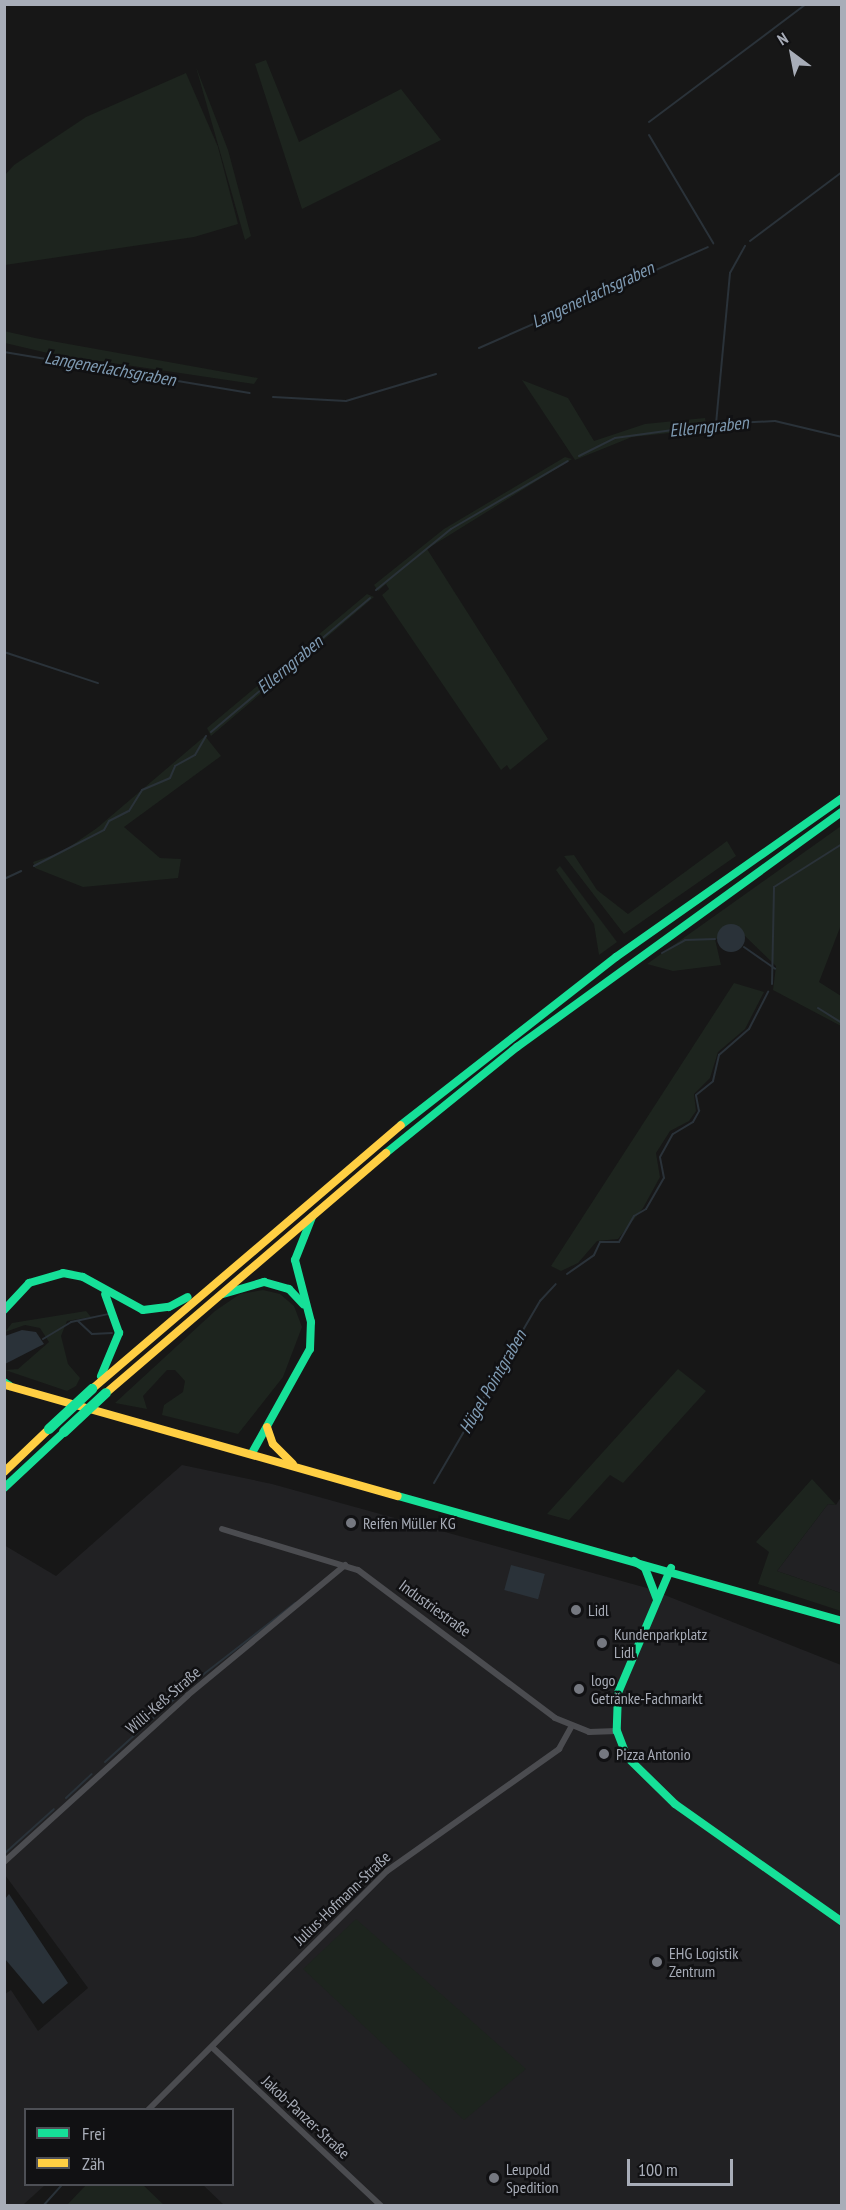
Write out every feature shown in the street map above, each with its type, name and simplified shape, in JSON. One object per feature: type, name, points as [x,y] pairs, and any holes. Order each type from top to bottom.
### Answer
[{"type":"main road","points":[[4,1472],[92,1389],[212,1283],[399,1125],[616,957],[842,798]]},
{"type":"main road","points":[[4,1488],[106,1393],[321,1205],[623,966],[842,812]]},
{"type":"main road","points":[[252,1453],[307,1357],[312,1335],[295,1270],[296,1246],[321,1205]]},
{"type":"main road","points":[[4,1310],[29,1282],[50,1274],[75,1274],[134,1308],[155,1311],[212,1283]]},
{"type":"main road","points":[[210,1301],[242,1285],[264,1282],[289,1289],[307,1310]]},
{"type":"main road","points":[[92,1389],[113,1356],[119,1333],[116,1314],[103,1291]]},
{"type":"main road","points":[[6,1384],[670,1568],[842,1620]]},
{"type":"main road","points":[[267,1427],[273,1444],[293,1464]]},
{"type":"main road","points":[[628,1557],[645,1568],[657,1600]]},
{"type":"main road","points":[[670,1568],[622,1679],[617,1731],[627,1757],[645,1781],[842,1922]]},
{"type":"street","name":"Industriestraße","points":[[222,1529],[345,1565],[571,1727]]},
{"type":"street","name":"Willi-Keß-Straße","points":[[4,1862],[188,1695],[345,1565]]},
{"type":"street","points":[[571,1727],[617,1731]]},
{"type":"street","name":"Julius-Hofmann-Straße","points":[[149,2108],[213,2048],[397,1862],[559,1749],[571,1727]]},
{"type":"street","name":"Jakob-Panzer-Straße","points":[[213,2048],[381,2205]]},
{"type":"shaded area","points":[[266,60],[299,142],[401,89],[441,140],[302,209],[255,64]]},
{"type":"shaded area","points":[[196,67],[228,150],[251,236],[245,240]]},
{"type":"shaded area","points":[[186,73],[218,147],[238,224],[194,237],[5,265],[5,175],[14,165],[86,117]]},
{"type":"shaded area","points":[[4,331],[258,378],[254,384],[52,354],[5,343]]},
{"type":"shaded area","points":[[522,380],[568,398],[594,441],[645,424],[705,418],[707,429],[632,437],[575,460]]},
{"type":"shaded area","points":[[565,457],[572,459],[427,549],[548,739],[510,770],[507,765],[501,770],[382,595],[389,589],[386,584],[378,591],[374,585],[444,529]]},
{"type":"shaded area","points":[[367,594],[374,597],[211,736],[207,728]]},
{"type":"shaded area","points":[[205,736],[221,756],[124,827],[160,858],[181,859],[178,878],[83,887],[35,868],[33,862],[62,852],[97,828]]},
{"type":"shaded area","points":[[841,826],[841,925],[819,982],[841,996],[841,1026],[773,990],[776,966],[745,936],[715,939],[721,965],[673,971],[647,964]]},
{"type":"shaded area","points":[[727,841],[736,856],[624,934],[564,856],[574,855],[597,890],[628,914]]},
{"type":"shaded area","points":[[560,866],[617,942],[599,955],[594,924],[556,870]]},
{"type":"shaded area","points":[[731,924],[741,928],[745,938],[741,948],[731,952],[721,948],[717,938],[721,928]]},
{"type":"shaded area","points":[[734,983],[764,992],[745,1029],[718,1052],[710,1078],[694,1094],[696,1111],[689,1121],[670,1131],[656,1153],[660,1177],[643,1208],[618,1239],[597,1241],[578,1263],[561,1271],[551,1266]]},
{"type":"shaded area","points":[[263,1290],[280,1294],[294,1306],[302,1327],[283,1377],[238,1434],[162,1415],[164,1405],[183,1392],[185,1381],[175,1370],[167,1370],[143,1396],[147,1409],[115,1403],[215,1311],[240,1294]]},
{"type":"shaded area","points":[[86,1311],[91,1317],[67,1321],[61,1336],[68,1364],[80,1378],[76,1386],[67,1391],[5,1370],[18,1369],[49,1342],[40,1328],[25,1325],[5,1332],[12,1323]]},
{"type":"shaded area","points":[[22,1330],[36,1332],[44,1344],[5,1364],[5,1336]]},
{"type":"shaded area","points":[[678,1369],[706,1391],[623,1483],[610,1475],[569,1520],[547,1514]]},
{"type":"shaded area","points":[[182,1465],[272,1484],[647,1588],[841,1665],[841,2205],[224,2205],[204,2186],[234,2186],[234,2108],[24,2108],[24,2186],[44,2186],[23,2205],[5,2205],[5,1994],[11,1990],[38,2031],[88,1988],[5,1875],[4,1545],[56,1576]]},
{"type":"shaded area","points":[[812,1479],[836,1505],[828,1504],[777,1571],[841,1593],[841,1611],[758,1584],[769,1552],[756,1542]]},
{"type":"shaded area","points":[[841,1497],[841,1593],[777,1571],[828,1504],[836,1505]]},
{"type":"shaded area","points":[[511,1565],[545,1574],[538,1599],[504,1590]]},
{"type":"shaded area","points":[[9,1894],[68,1983],[43,2004],[5,1959],[5,1899]]},
{"type":"shaded area","points":[[356,1919],[526,2069],[464,2120],[303,1969]]},
{"type":"shaded area","points":[[85,2186],[144,2186],[164,2205],[67,2205]]},
{"type":"waterway","name":"Langenerlachsgraben","points":[[649,122],[806,4]]},
{"type":"waterway","name":"Langenerlachsgraben","points":[[649,135],[713,243]]},
{"type":"waterway","points":[[750,241],[842,172]]},
{"type":"waterway","points":[[716,424],[730,273],[745,246]]},
{"type":"waterway","name":"Langenerlachsgraben","points":[[479,348],[708,247]]},
{"type":"waterway","name":"Langenerlachsgraben","points":[[4,352],[250,393]]},
{"type":"waterway","name":"Langenerlachsgraben","points":[[273,397],[346,401],[436,374]]},
{"type":"waterway","name":"Ellerngraben","points":[[579,456],[615,438],[716,424],[775,421],[842,437]]},
{"type":"waterway","name":"Ellerngraben","points":[[376,590],[451,529],[568,461]]},
{"type":"waterway","name":"Ellerngraben","points":[[211,732],[370,598]]},
{"type":"waterway","points":[[4,652],[98,683]]},
{"type":"waterway","name":"Ellerngraben","points":[[34,866],[104,830],[109,821],[129,811],[142,790],[170,778],[175,766],[195,755],[206,736]]},
{"type":"waterway","name":"Hügel Pointgraben","points":[[772,984],[774,887],[842,844]]},
{"type":"waterway","name":"Ellerngraben","points":[[4,879],[21,871]]},
{"type":"waterway","points":[[662,953],[685,940],[715,939]]},
{"type":"waterway","points":[[744,947],[775,969]]},
{"type":"waterway","name":"Hügel Pointgraben","points":[[567,1274],[594,1255],[600,1242],[619,1242],[634,1216],[646,1209],[664,1178],[660,1157],[673,1134],[693,1122],[699,1111],[696,1095],[713,1081],[719,1055],[749,1029],[768,992]]},
{"type":"waterway","points":[[818,1008],[842,1023]]},
{"type":"waterway","name":"Hügel Pointgraben","points":[[434,1483],[540,1301],[556,1284]]},
{"type":"waterway","points":[[43,1339],[71,1322],[109,1314]]},
{"type":"waterway","points":[[78,1321],[92,1334],[112,1333]]},
{"type":"waterway","name":"Hügel Pointgraben","points":[[191,1684],[295,1603]]},
{"type":"waterway","name":"Hügel Pointgraben","points":[[105,1762],[179,1695]]},
{"type":"waterway","name":"Hügel Pointgraben","points":[[66,1798],[92,1774]]},
{"type":"waterway","name":"Hügel Pointgraben","points":[[4,1854],[54,1809]]},
{"type":"waterway","points":[[43,2206],[61,2186]]},
{"type":"traffic: fast","points":[[401,1125],[616,957],[842,798]]},
{"type":"traffic: fast","points":[[386,1153],[517,1047],[842,812]]},
{"type":"traffic: fast","points":[[252,1453],[310,1349],[311,1322],[295,1260],[312,1217]]},
{"type":"traffic: fast","points":[[4,1310],[29,1283],[63,1273],[83,1277],[143,1310],[169,1307],[188,1297]]},
{"type":"traffic: fast","points":[[223,1294],[264,1282],[289,1289],[303,1304]]},
{"type":"traffic: fast","points":[[101,1376],[119,1333],[105,1294]]},
{"type":"traffic: fast","points":[[4,1382],[10,1386]]},
{"type":"traffic: fast","points":[[49,1429],[92,1389]]},
{"type":"traffic: fast","points":[[64,1432],[106,1393]]},
{"type":"traffic: fast","points":[[4,1488],[64,1432]]},
{"type":"traffic: fast","points":[[398,1496],[842,1621]]},
{"type":"traffic: fast","points":[[634,1561],[645,1568],[657,1600]]},
{"type":"traffic: fast","points":[[671,1568],[618,1693],[617,1731],[627,1757],[675,1804],[842,1922]]},
{"type":"traffic: slow","points":[[92,1389],[401,1125]]},
{"type":"traffic: slow","points":[[106,1393],[386,1153]]},
{"type":"traffic: slow","points":[[5,1385],[398,1496]]},
{"type":"traffic: slow","points":[[267,1427],[273,1444],[293,1464]]},
{"type":"traffic: slow","points":[[4,1472],[49,1429]]},
{"type":"place","name":"Reifen Müller KG","points":[[351,1523]]},
{"type":"place","name":"Lidl","points":[[576,1610]]},
{"type":"place","name":"Kundenparkplatz Lidl","points":[[602,1643]]},
{"type":"place","name":"logo Getränke-Fachmarkt","points":[[579,1689]]},
{"type":"place","name":"Pizza Antonio","points":[[604,1754]]},
{"type":"place","name":"EHG Logistik Zentrum","points":[[657,1962]]},
{"type":"place","name":"Leupold Spedition","points":[[494,2178]]}]
